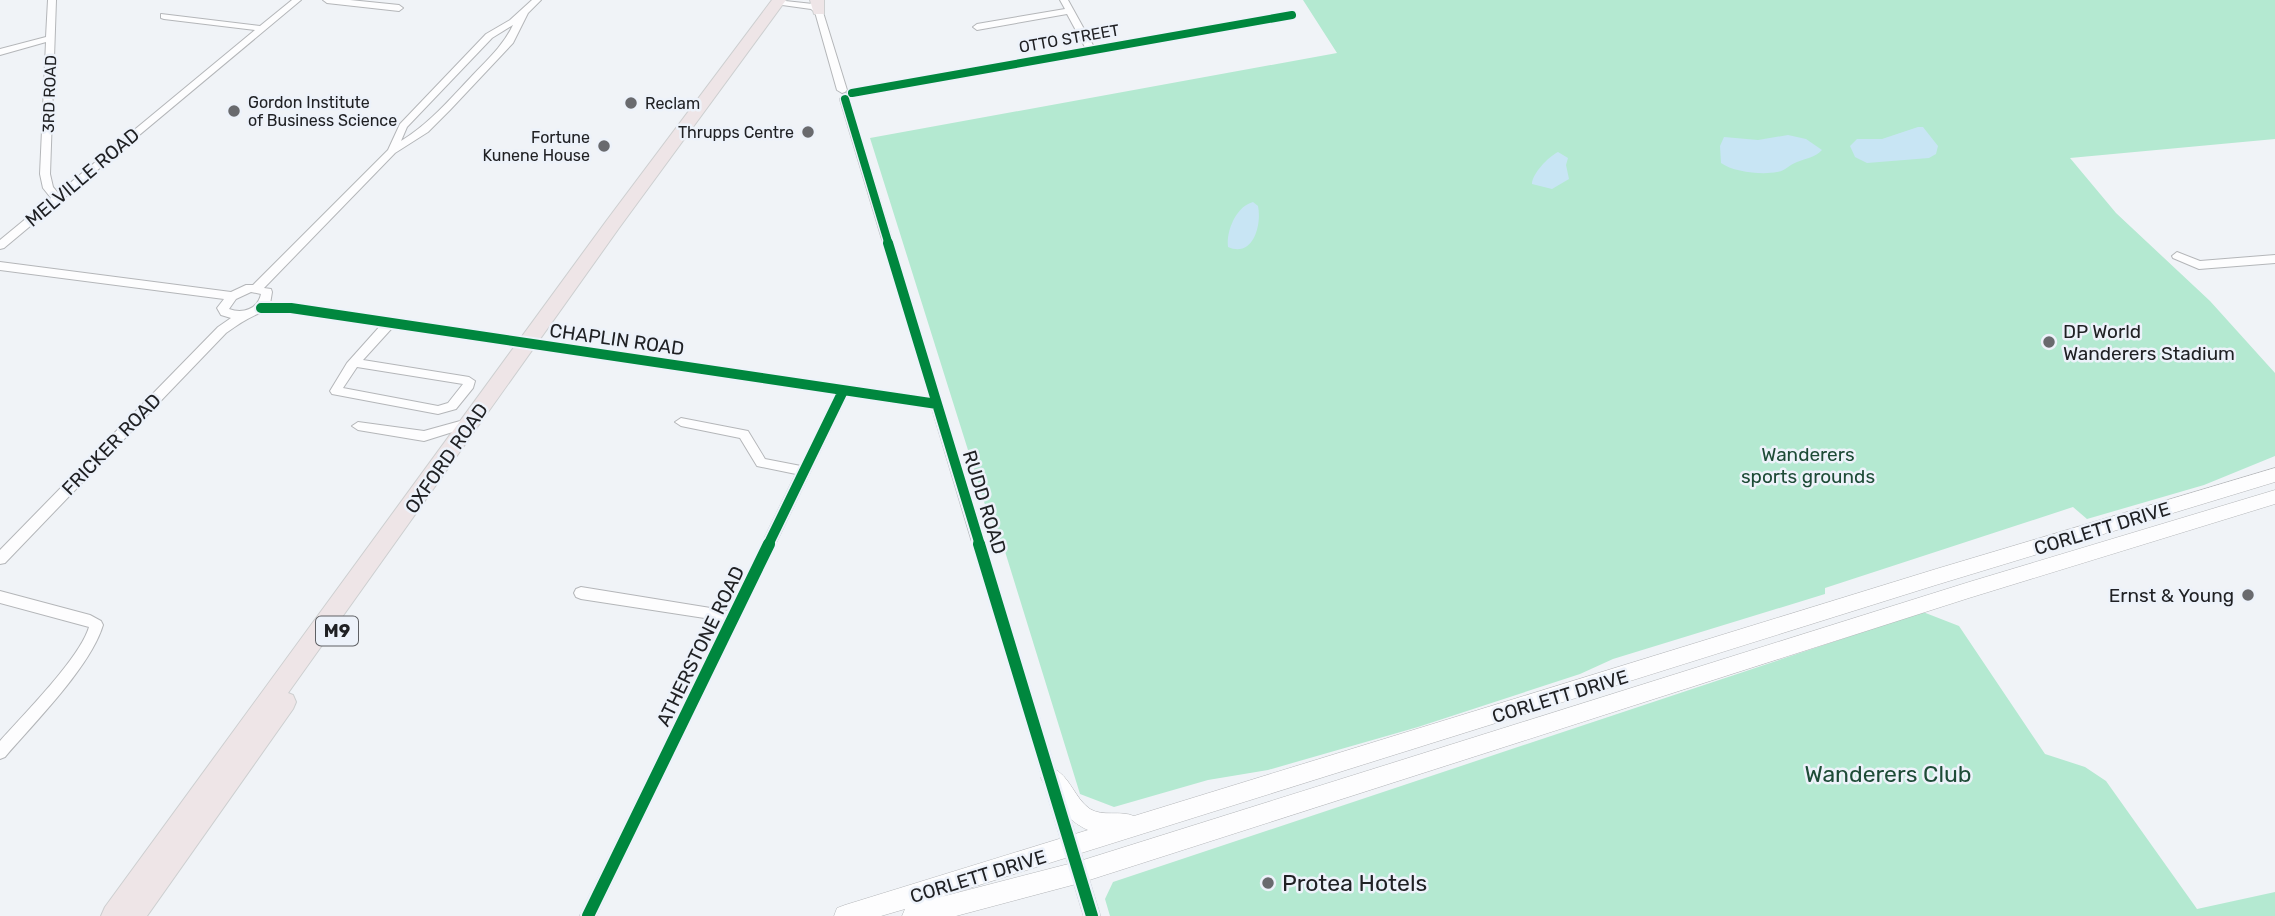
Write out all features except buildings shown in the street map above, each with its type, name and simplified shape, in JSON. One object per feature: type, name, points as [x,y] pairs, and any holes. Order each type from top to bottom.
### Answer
[{"type":"main road","name":"OXFORD ROAD","points":[[114,916],[471,422],[591,275],[672,170],[784,1]]},
{"type":"main road","name":"OXFORD ROAD","points":[[132,916],[535,345]]},
{"type":"main road","name":"CORLETT DRIVE","points":[[845,916],[1936,577],[2275,475]]},
{"type":"main road","name":"CORLETT DRIVE","points":[[913,916],[1080,872],[1969,590],[2275,497]]},
{"type":"main road","points":[[1052,778],[1077,815],[1085,820],[1107,824],[1159,820]]},
{"type":"street","name":"3RD ROAD","points":[[35,216],[48,188],[45,174],[52,0]]},
{"type":"street","name":"MELVILLE ROAD","points":[[165,108],[168,102],[290,0]]},
{"type":"street","name":"MELVILLE ROAD","points":[[0,246],[297,0]]},
{"type":"street","points":[[327,0],[398,8]]},
{"type":"street","points":[[392,151],[403,126],[489,36],[524,13],[537,0]]},
{"type":"street","points":[[1065,0],[1091,50]]},
{"type":"street","name":"RUDD ROAD","points":[[784,1],[818,5],[1092,916]]},
{"type":"street","points":[[977,27],[1070,11]]},
{"type":"street","points":[[0,268],[18,268],[206,294],[208,298],[262,296],[277,269],[392,151],[425,130],[510,41],[524,13]]},
{"type":"street","name":"OTTO STREET","points":[[846,94],[1292,15]]},
{"type":"street","points":[[164,16],[257,28]]},
{"type":"street","points":[[0,52],[51,38]]},
{"type":"street","points":[[48,188],[57,198]]},
{"type":"street","points":[[2177,256],[2199,265],[2275,259]]},
{"type":"street","name":"CHAPLIN ROAD","points":[[262,296],[291,308],[937,404]]},
{"type":"street","name":"FRICKER ROAD","points":[[0,559],[235,315],[262,296]]},
{"type":"street","points":[[228,299],[225,312],[235,315]]},
{"type":"street","points":[[356,363],[466,379],[469,383],[452,406],[442,410],[337,391],[337,386],[356,363],[390,323]]},
{"type":"street","name":"ATHERSTONE ROAD","points":[[588,916],[843,391]]},
{"type":"street","points":[[358,426],[424,436],[471,422]]},
{"type":"street","points":[[681,422],[738,432],[747,437],[761,463],[804,471]]},
{"type":"street","points":[[581,593],[733,617]]},
{"type":"street","points":[[0,597],[90,621],[96,625],[97,631],[84,652],[0,752]]},
{"type":"green space","name":"Wanderers sports grounds","points":[[1303,0],[2275,0],[2275,139],[2070,158],[2116,213],[2210,301],[2275,373],[2275,456],[2204,485],[2087,519],[2073,507],[1825,588],[1825,594],[1613,659],[1580,674],[1418,727],[1268,770],[1208,780],[1114,807],[1080,794],[1003,545],[986,508],[870,138],[1337,53]]},
{"type":"green space","name":"Wanderers Club","points":[[1923,612],[1959,626],[2045,754],[2085,767],[2106,781],[2197,909],[2275,892],[2275,916],[1110,916],[1105,899],[1113,882]]},
{"type":"water","points":[[1923,127],[1938,146],[1936,154],[1929,158],[1867,163],[1855,157],[1850,146],[1857,139],[1882,139]]},
{"type":"water","points":[[1788,135],[1806,139],[1822,150],[1771,173],[1740,171],[1721,163],[1720,146],[1724,137],[1758,140]]},
{"type":"water","points":[[1558,152],[1568,158],[1566,165],[1569,179],[1552,189],[1532,184],[1541,166]]},
{"type":"water","points":[[1253,202],[1258,206],[1259,214],[1254,238],[1244,248],[1228,247],[1234,220],[1242,208]]},
{"type":"cycle path","points":[[852,93],[1292,15]]},
{"type":"cycle path","points":[[845,99],[1092,916]]},
{"type":"cycle path","points":[[261,308],[291,308],[937,404]]},
{"type":"cycle path","points":[[588,916],[843,391]]},
{"type":"place","name":"Reclam","points":[[631,103]]},
{"type":"place","name":"Gordon Institute of Business Science","points":[[234,111]]},
{"type":"place","name":"Thrupps Centre","points":[[808,132]]},
{"type":"place","name":"Fortune Kunene House","points":[[604,146]]},
{"type":"place","name":"DP World Wanderers Stadium","points":[[2049,342]]},
{"type":"place","name":"Ernst & Young","points":[[2248,595]]},
{"type":"place","name":"Protea Hotels","points":[[1268,883]]}]
